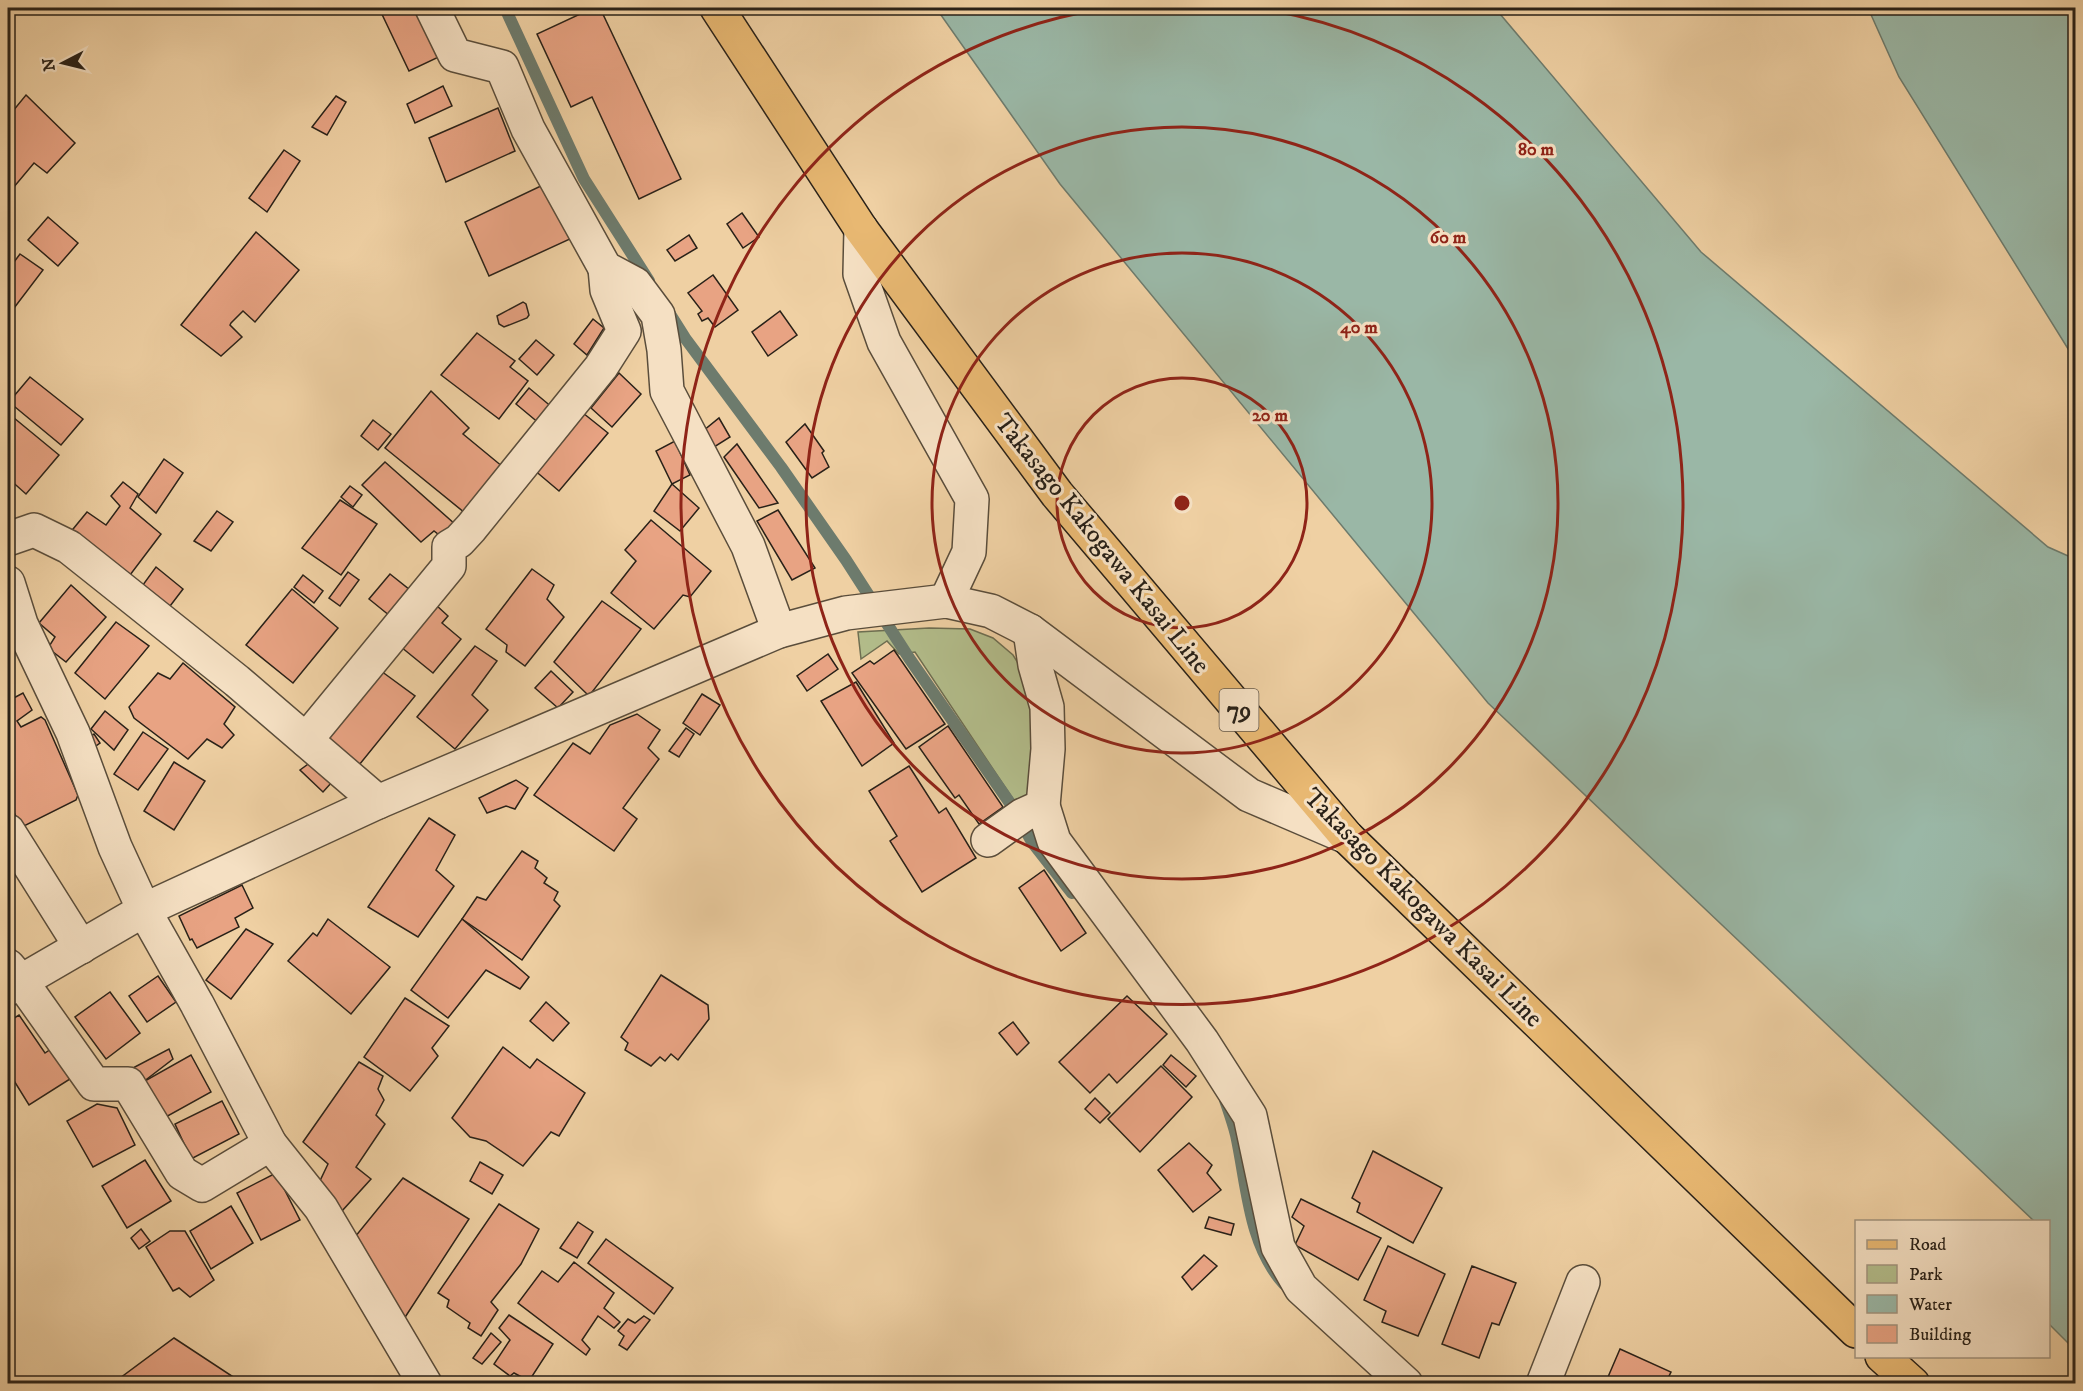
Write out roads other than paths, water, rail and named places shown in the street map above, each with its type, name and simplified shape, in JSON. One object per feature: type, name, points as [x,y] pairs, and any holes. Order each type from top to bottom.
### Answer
[{"type":"main road","name":"Takasago Kakogawa Kasai Line","points":[[717,8],[861,229],[1057,494],[1347,837],[1855,1329]]},
{"type":"main road","points":[[1884,1358],[1913,1383]]},
{"type":"street","points":[[432,8],[455,55],[502,68],[528,129],[605,268],[606,290],[624,331],[649,371],[666,391],[748,546],[778,631]]},
{"type":"street","points":[[861,229],[860,274],[884,342],[972,499],[969,552],[946,601]]},
{"type":"street","points":[[605,268],[634,284],[658,315],[664,350],[666,391]]},
{"type":"street","points":[[306,740],[449,566],[449,547],[459,542],[471,528],[601,367],[624,331]]},
{"type":"street","points":[[8,539],[34,530],[69,547],[237,681],[378,802]]},
{"type":"street","points":[[8,583],[21,624],[73,733],[115,847],[144,910],[197,1004],[270,1144],[321,1208],[425,1383]]},
{"type":"street","points":[[270,1144],[202,1185],[182,1173],[128,1084],[94,1084],[12,979],[81,947],[144,910],[378,802],[778,631],[846,613],[946,601],[991,611],[1030,631],[1249,795],[1347,837]]},
{"type":"street","points":[[1030,631],[1035,665],[1047,707],[1048,748],[1016,821],[1054,841],[1202,1041],[1250,1116],[1278,1247],[1301,1288],[1406,1383]]},
{"type":"street","points":[[8,831],[81,947]]},
{"type":"street","points":[[1543,1383],[1582,1282]]},
{"type":"water","points":[[936,8],[1495,8],[1701,252],[2048,547],[2075,559],[2075,1350],[2050,1325],[2050,1220],[2033,1220],[1488,703],[1060,184]]},
{"type":"water","points":[[1868,8],[2075,8],[2075,360],[1899,77]]},
{"type":"waterway","points":[[505,8],[584,179],[649,281]]},
{"type":"waterway","points":[[668,311],[685,338],[781,467],[846,560],[909,658],[1012,806],[1032,842],[1072,893]]},
{"type":"waterway","points":[[1225,1100],[1236,1135],[1256,1232],[1272,1268],[1284,1284]]}]
